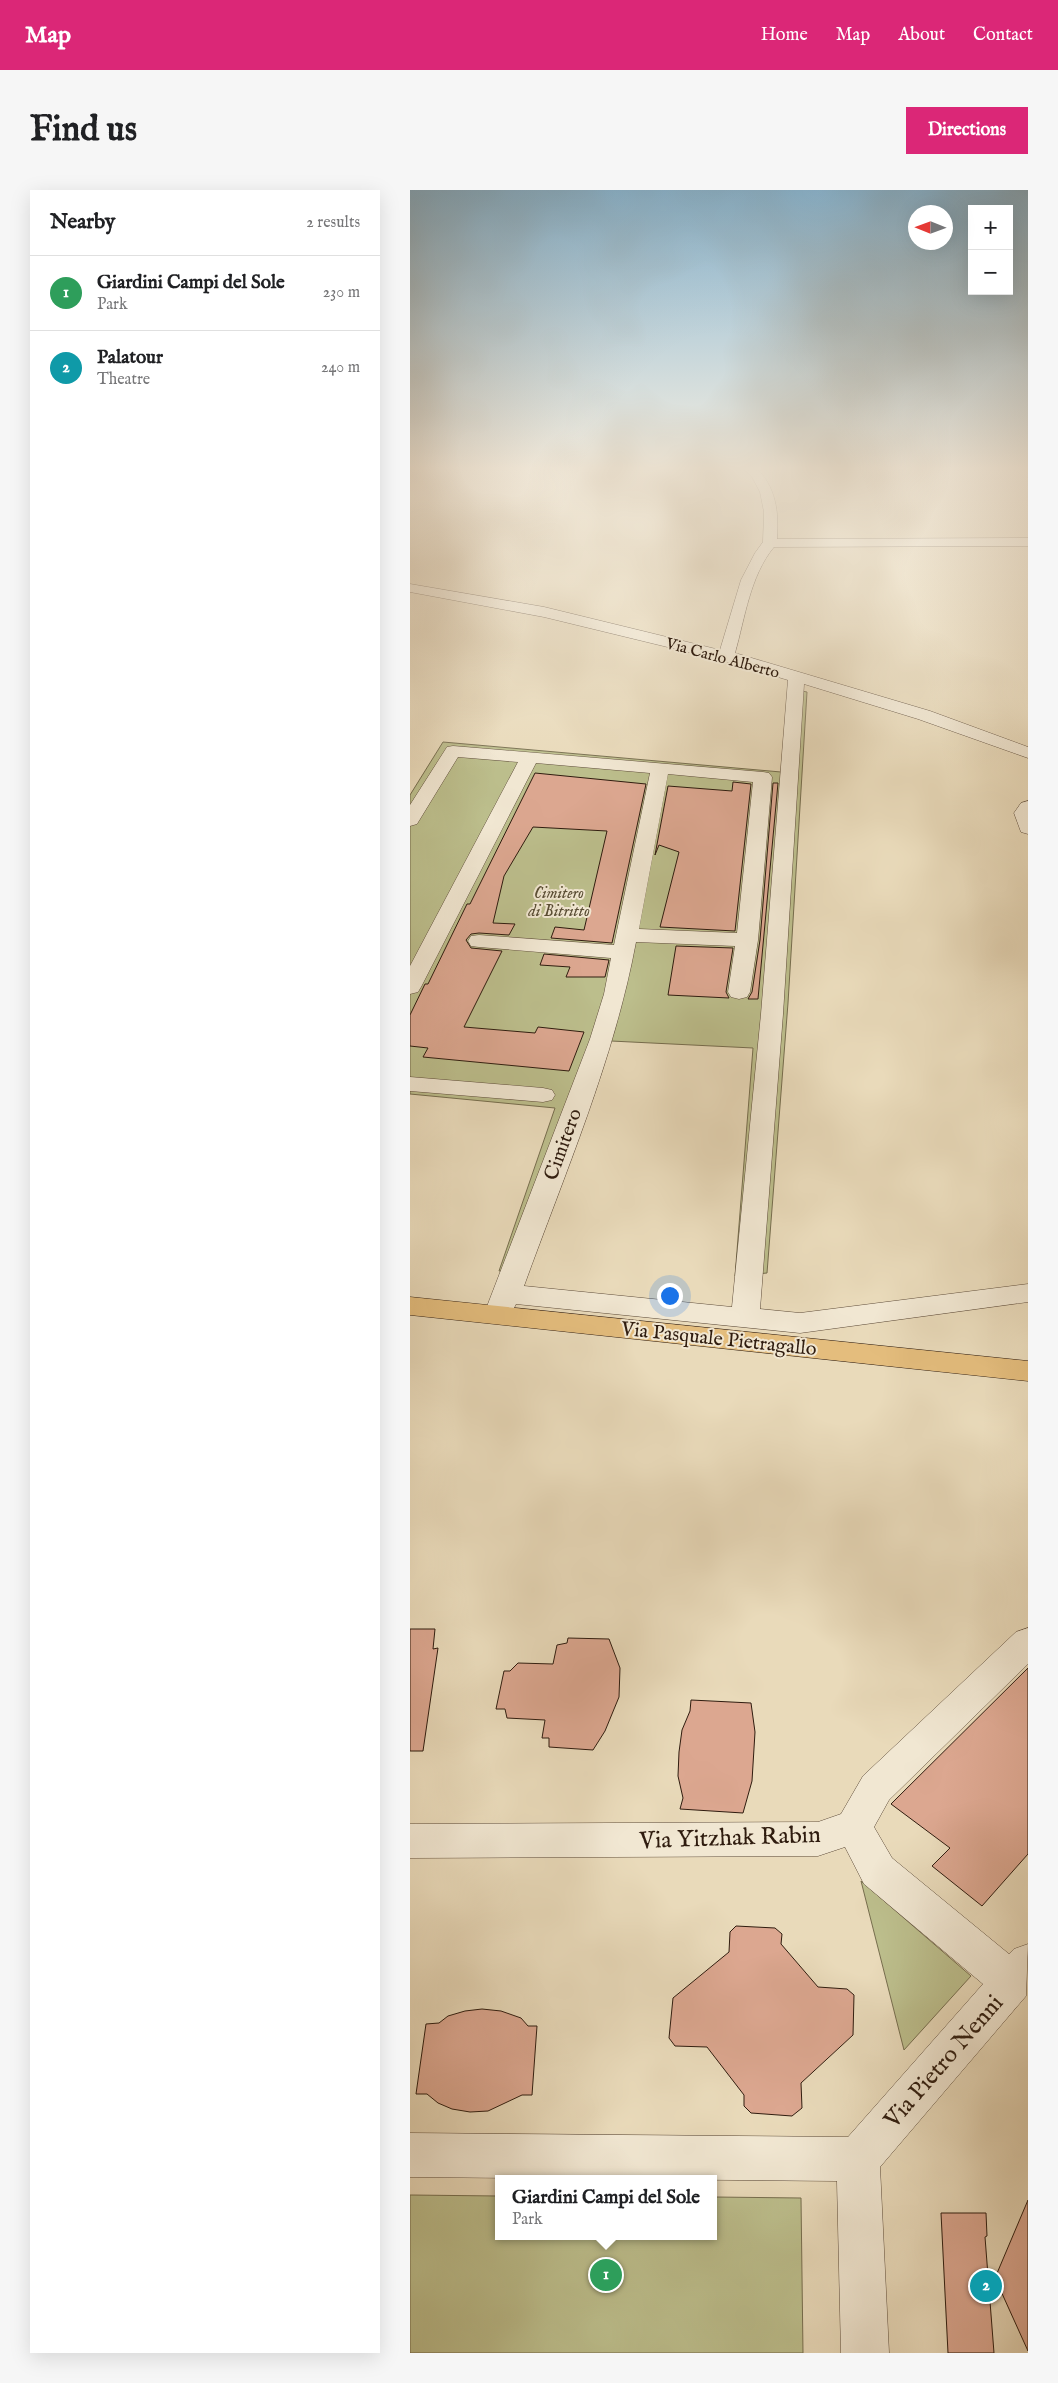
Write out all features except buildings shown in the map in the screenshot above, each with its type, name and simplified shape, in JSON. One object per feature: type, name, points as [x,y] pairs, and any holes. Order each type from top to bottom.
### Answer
[{"type":"main road","name":"Via Pasquale Pietragallo","points":[[410,1306],[502,1304],[798,1334],[1028,1371]]},
{"type":"street","points":[[726,656],[753,568]]},
{"type":"street","name":"Via Carlo Alberto","points":[[410,588],[544,612],[726,656],[924,714],[1028,753]]},
{"type":"street","points":[[745,1318],[772,1014],[796,677]]},
{"type":"street","points":[[410,820],[453,751],[763,776],[739,992]]},
{"type":"street","points":[[410,987],[530,757]]},
{"type":"street","name":"Cimitero","points":[[502,1304],[602,1039],[615,994],[660,769]]},
{"type":"street","points":[[1028,807],[1023,812],[1028,828]]},
{"type":"street","points":[[479,941],[625,944],[746,940]]},
{"type":"street","points":[[410,1084],[542,1095]]},
{"type":"street","points":[[502,1304],[745,1318],[798,1334],[1028,1293]]},
{"type":"street","points":[[1020,1972],[878,1870],[854,1828],[876,1788],[1028,1642]]},
{"type":"street","name":"Via Yitzhak Rabin","points":[[410,1841],[818,1839],[854,1828]]},
{"type":"street","name":"Via Pietro Nenni","points":[[858,2159],[1020,1972]]},
{"type":"street","points":[[410,2155],[858,2159],[866,2353]]},
{"type":"green space","name":"Cimitero di Bitritto","points":[[792,689],[807,692],[788,1003],[767,1273],[735,1276],[753,1048],[611,1041],[528,1273],[499,1271],[555,1108],[410,1094],[410,795],[443,742],[781,772]]},
{"type":"green space","points":[[861,1881],[971,1976],[904,2050]]},
{"type":"green space","points":[[410,2195],[495,2196],[495,2240],[717,2240],[717,2197],[801,2198],[803,2353],[410,2353]]},
{"type":"place","name":"Giardini Campi del Sole","points":[[606,2275]]},
{"type":"place","name":"Palatour","points":[[986,2286]]}]
